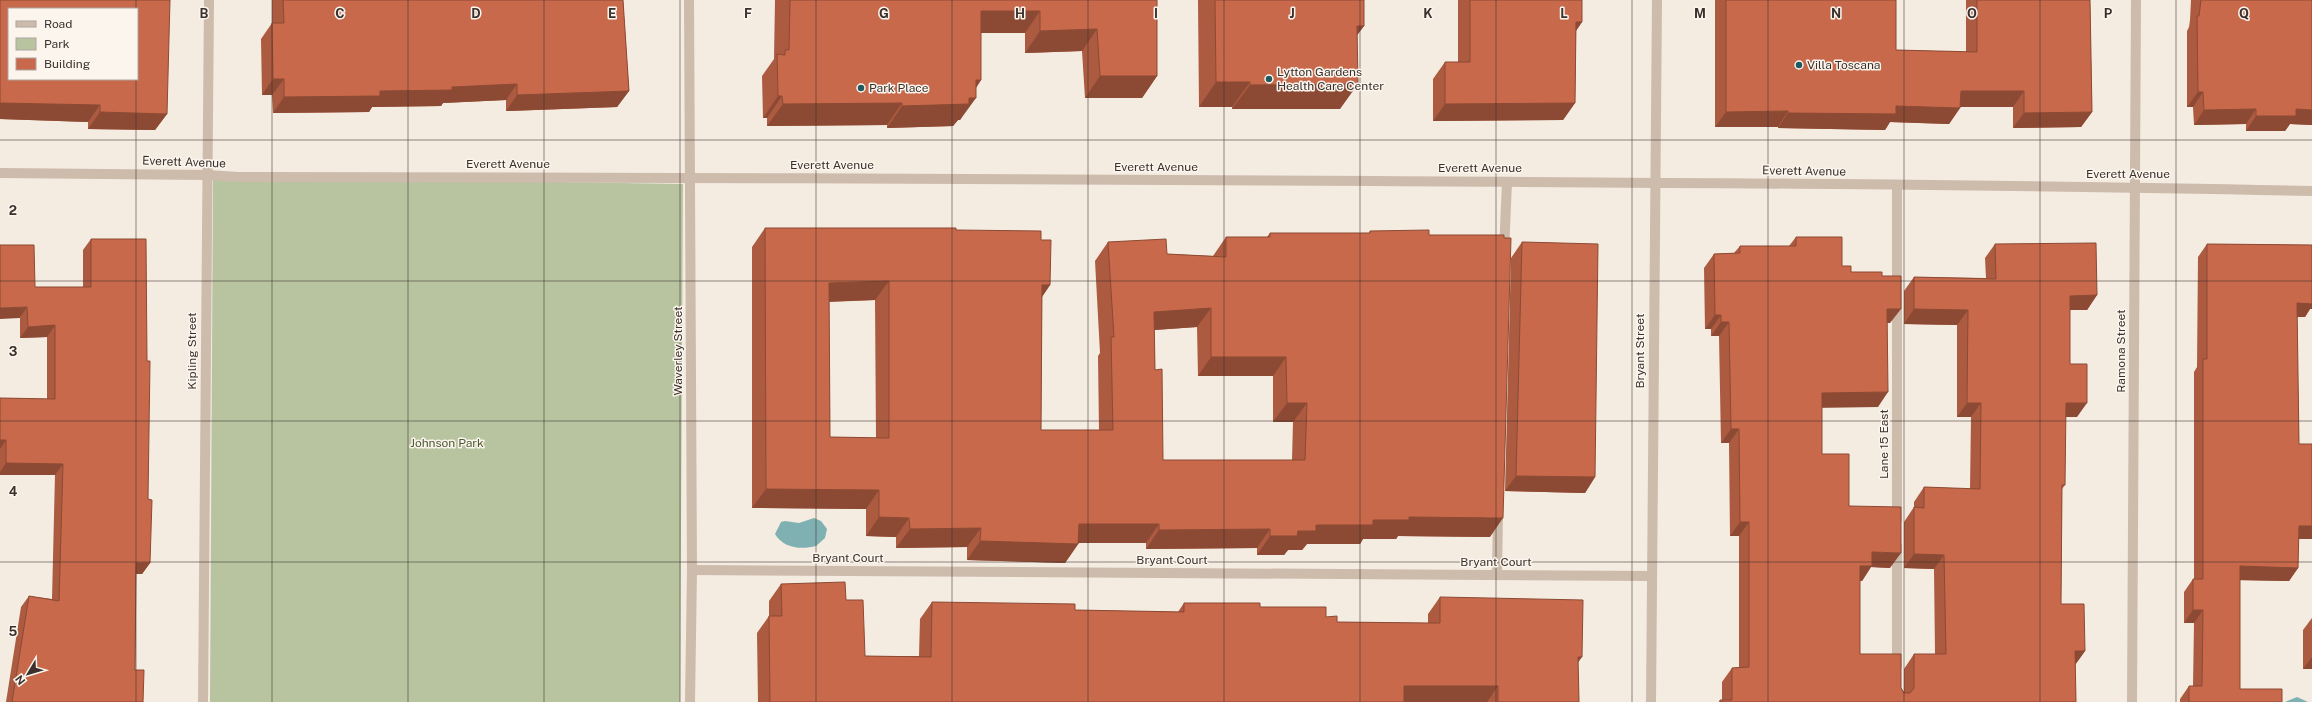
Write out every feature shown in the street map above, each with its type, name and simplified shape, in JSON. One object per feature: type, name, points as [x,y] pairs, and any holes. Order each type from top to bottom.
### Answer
[{"type":"street","name":"Kipling Street","points":[[203,702],[209,0]]},
{"type":"street","name":"Waverley Street","points":[[689,0],[692,570],[690,702]]},
{"type":"street","name":"Bryant Street","points":[[1651,702],[1654,182],[1657,0]]},
{"type":"street","name":"Ramona Street","points":[[2132,702],[2136,0]]},
{"type":"street","name":"Everett Avenue","points":[[0,174],[208,175],[238,177],[689,177],[1654,182],[2135,187],[2312,191]]},
{"type":"street","points":[[1504,266],[1507,182]]},
{"type":"street","name":"Lane 15 East","points":[[1897,185],[1897,678]]},
{"type":"street","points":[[1497,575],[1498,503]]},
{"type":"street","name":"Bryant Court","points":[[692,570],[1651,576]]},
{"type":"green space","name":"Johnson Park","points":[[238,177],[683,184],[680,702],[210,702],[213,180]]},
{"type":"water","points":[[814,518],[821,521],[827,529],[825,538],[816,546],[804,548],[793,547],[778,539],[775,534],[781,522],[785,521],[799,523]]},
{"type":"water","points":[[2297,697],[2308,702],[2285,702]]},
{"type":"building","points":[[0,0],[170,0],[167,114],[100,112],[100,105],[0,103]]},
{"type":"building","points":[[283,0],[623,0],[629,91],[517,95],[517,84],[452,87],[452,90],[380,91],[380,96],[284,97],[284,79],[273,79],[272,23],[284,23]]},
{"type":"building","points":[[790,0],[1157,0],[1157,76],[1100,76],[1097,29],[1040,31],[1040,11],[981,11],[981,80],[976,80],[976,98],[969,98],[969,104],[902,106],[902,103],[783,104],[782,96],[778,96],[777,54],[785,55],[785,50],[789,50]]},
{"type":"building","name":"Lytton Gardens Health Care Center","points":[[1215,0],[1364,0],[1364,26],[1357,26],[1358,84],[1250,85],[1250,82],[1216,82]]},
{"type":"building","points":[[1470,0],[1582,0],[1582,22],[1576,22],[1575,103],[1445,104],[1445,62],[1470,62]]},
{"type":"building","points":[[1726,0],[1896,0],[1896,50],[1977,52],[1977,0],[2090,0],[2092,112],[2024,113],[2024,91],[1961,91],[1960,108],[1896,106],[1896,114],[1788,113],[1788,111],[1726,112]]},
{"type":"building","points":[[2201,0],[2312,0],[2312,110],[2296,109],[2296,116],[2256,116],[2256,109],[2204,110],[2203,92],[2198,92],[2197,16],[2199,16]]},
{"type":"building","points":[[765,228],[956,228],[956,230],[1041,231],[1041,240],[1051,240],[1050,285],[1042,285],[1041,430],[1113,430],[1111,337],[1114,337],[1108,242],[1166,239],[1167,254],[1226,257],[1226,237],[1270,237],[1270,233],[1370,233],[1370,231],[1429,230],[1429,235],[1504,235],[1504,238],[1511,238],[1503,518],[1409,517],[1409,520],[1373,520],[1373,525],[1316,525],[1316,531],[1298,531],[1297,536],[1270,536],[1270,529],[1159,530],[1159,524],[1079,524],[1078,544],[980,541],[981,528],[910,529],[909,518],[879,517],[879,490],[766,489]],"holes":[[[889,281],[889,438],[830,437],[829,283]],[[1211,308],[1211,357],[1286,357],[1287,403],[1307,403],[1305,460],[1163,460],[1162,369],[1155,370],[1154,312]]]},
{"type":"building","points":[[1796,237],[1842,237],[1842,266],[1851,266],[1851,272],[1882,272],[1882,276],[1901,276],[1901,309],[1887,309],[1888,392],[1822,393],[1822,454],[1849,454],[1849,506],[1901,507],[1901,553],[1872,552],[1872,566],[1860,566],[1860,654],[1901,654],[1901,688],[1904,693],[1910,693],[1914,688],[1914,654],[1946,654],[1944,555],[1914,554],[1914,507],[1924,508],[1924,487],[1980,489],[1981,403],[1967,403],[1968,310],[1914,309],[1914,277],[1996,279],[1995,244],[2096,243],[2097,295],[2070,296],[2070,364],[2087,364],[2087,403],[2066,403],[2065,485],[2062,485],[2061,604],[2084,604],[2085,651],[2075,651],[2076,702],[1720,702],[1720,700],[1732,700],[1732,668],[1749,667],[1749,522],[1740,522],[1739,429],[1731,429],[1729,322],[1721,322],[1721,315],[1715,315],[1714,254],[1740,253],[1740,246],[1796,246]]},
{"type":"building","points":[[91,239],[146,239],[147,361],[150,361],[148,499],[152,500],[150,563],[136,563],[135,670],[144,670],[143,702],[12,702],[29,596],[59,601],[63,464],[6,463],[6,440],[0,440],[0,398],[55,399],[55,325],[28,327],[27,307],[0,308],[0,245],[34,245],[35,287],[91,287]]},
{"type":"building","points":[[1522,242],[1598,244],[1595,477],[1516,476]]},
{"type":"building","points":[[2207,244],[2312,245],[2312,304],[2297,303],[2299,444],[2312,444],[2312,526],[2299,526],[2298,568],[2240,566],[2240,689],[2282,689],[2282,702],[2189,702],[2189,686],[2202,686],[2203,610],[2193,610],[2193,579],[2203,579],[2203,359],[2207,359]]},
{"type":"building","points":[[845,582],[846,600],[863,600],[865,656],[931,657],[932,602],[1075,604],[1075,610],[1184,612],[1184,603],[1260,603],[1260,607],[1326,607],[1326,617],[1337,616],[1337,622],[1440,623],[1440,597],[1583,600],[1582,657],[1578,657],[1579,702],[1498,702],[1498,686],[1404,686],[1404,702],[770,702],[769,616],[782,616],[781,584]]},
{"type":"place","name":"Villa Toscana","points":[[1799,65]]},
{"type":"place","name":"Lytton Gardens Health Care Center","points":[[1269,79]]},
{"type":"place","name":"Park Place","points":[[861,88]]}]
